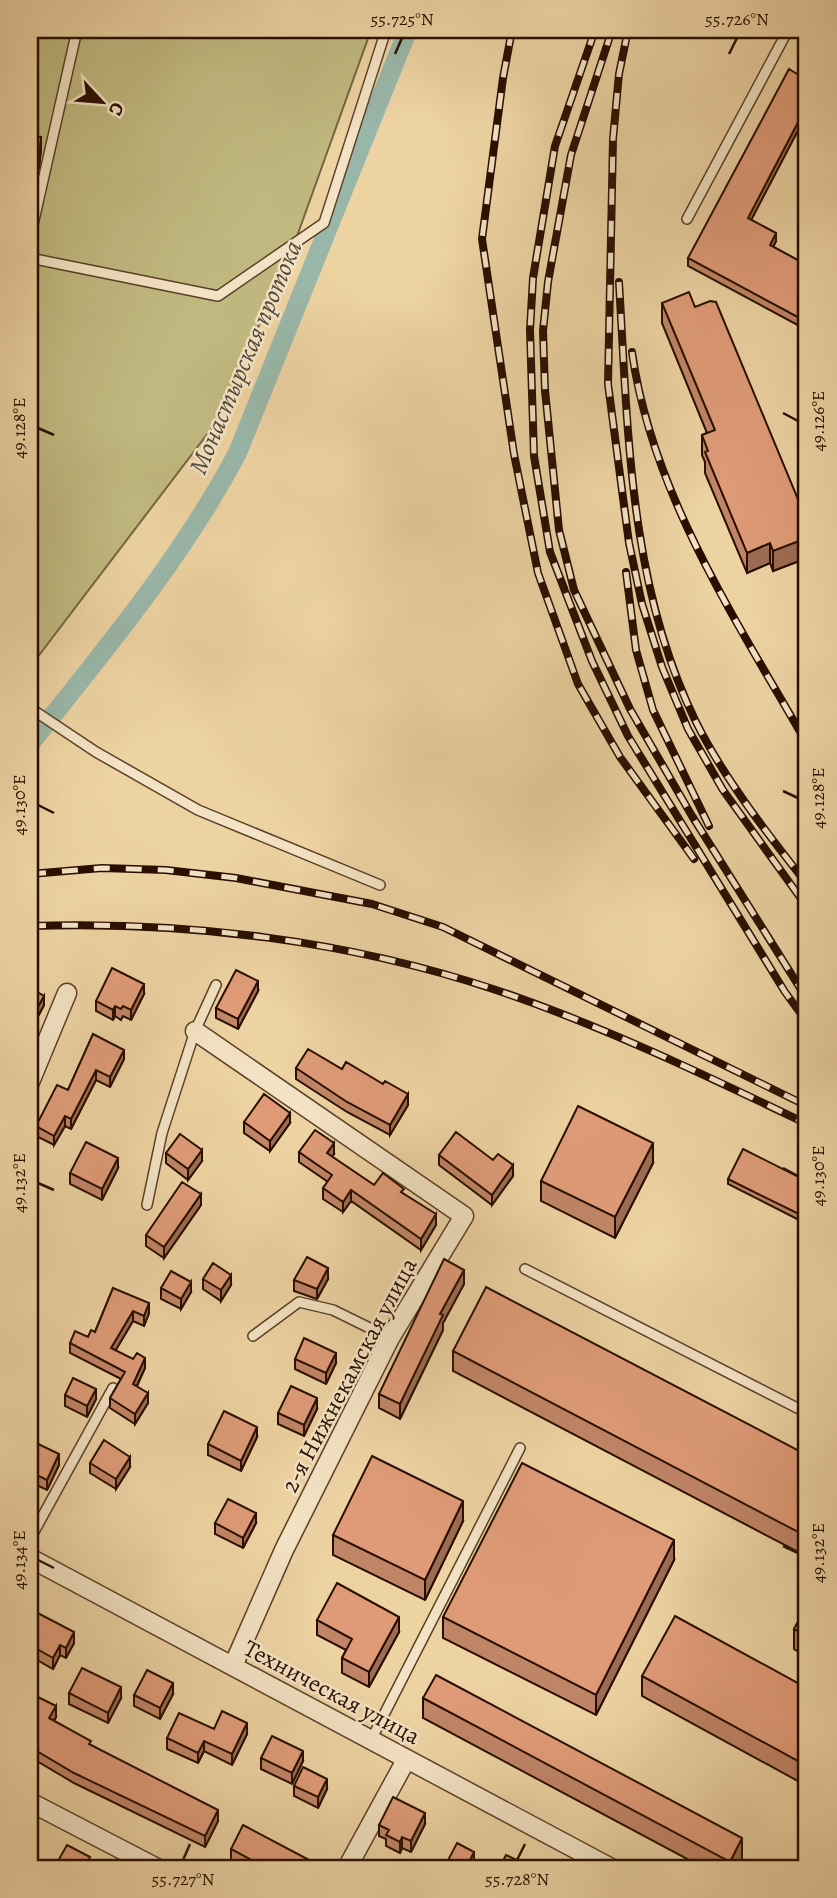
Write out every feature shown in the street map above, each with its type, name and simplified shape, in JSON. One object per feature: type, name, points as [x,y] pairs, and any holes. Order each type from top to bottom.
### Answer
[{"type":"street","points":[[30,1082],[67,993]]},
{"type":"street","name":"2-я Нижнекамская улица","points":[[195,1031],[464,1216],[390,1338],[284,1550],[233,1667]]},
{"type":"street","name":"Техническая улица","points":[[30,1558],[611,1868]]},
{"type":"street","points":[[347,1868],[406,1760]]},
{"type":"street","points":[[30,1802],[157,1868]]},
{"type":"lane","points":[[30,238],[77,30]]},
{"type":"lane","points":[[30,258],[218,296],[324,223],[386,30]]},
{"type":"lane","points":[[687,219],[788,30]]},
{"type":"lane","points":[[30,708],[96,751],[198,810],[380,886]]},
{"type":"lane","points":[[147,1205],[162,1133],[195,1031],[216,985]]},
{"type":"lane","points":[[525,1269],[807,1413]]},
{"type":"lane","points":[[253,1336],[299,1302],[334,1310],[390,1338]]},
{"type":"lane","points":[[30,1539],[113,1388]]},
{"type":"lane","points":[[371,1740],[520,1448]]},
{"type":"shaded area","points":[[30,30],[371,30],[291,253],[215,424],[30,667]]},
{"type":"building","points":[[789,69],[807,80],[807,105],[748,218],[776,233],[770,245],[807,265],[807,322],[688,258]]},
{"type":"building","points":[[30,136],[41,137],[39,157],[30,156]]},
{"type":"building","points":[[689,292],[695,307],[710,301],[716,302],[807,521],[807,528],[804,529],[807,538],[773,551],[770,543],[747,553],[705,452],[708,451],[702,435],[715,430],[662,303]]},
{"type":"building","points":[[112,968],[144,984],[131,1010],[115,1006],[113,1010],[96,1001]]},
{"type":"building","points":[[236,970],[258,981],[238,1019],[216,1008]]},
{"type":"building","points":[[30,988],[44,996],[34,1014],[30,1013]]},
{"type":"building","points":[[93,1034],[124,1050],[110,1077],[96,1070],[71,1119],[65,1116],[54,1136],[36,1126],[57,1085],[68,1090]]},
{"type":"building","points":[[308,1049],[342,1069],[346,1062],[383,1084],[385,1081],[408,1094],[390,1125],[347,1102],[296,1068]]},
{"type":"building","points":[[264,1094],[290,1113],[270,1141],[244,1122]]},
{"type":"building","points":[[578,1106],[653,1143],[615,1217],[541,1181]]},
{"type":"building","points":[[315,1130],[334,1143],[327,1153],[374,1185],[383,1173],[404,1189],[401,1192],[436,1214],[421,1239],[351,1190],[343,1202],[323,1188],[332,1175],[299,1152]]},
{"type":"building","points":[[456,1132],[493,1160],[498,1154],[513,1165],[492,1195],[439,1155]]},
{"type":"building","points":[[180,1134],[202,1150],[188,1169],[166,1153]]},
{"type":"building","points":[[86,1142],[118,1158],[102,1189],[70,1173]]},
{"type":"building","points":[[743,1149],[807,1181],[807,1218],[728,1179]]},
{"type":"building","points":[[182,1182],[201,1194],[164,1247],[146,1235]]},
{"type":"building","points":[[307,1257],[328,1268],[317,1289],[294,1280]]},
{"type":"building","points":[[444,1259],[464,1270],[440,1314],[443,1315],[400,1404],[379,1394]]},
{"type":"building","points":[[213,1263],[231,1275],[221,1290],[203,1279]]},
{"type":"building","points":[[171,1271],[191,1282],[181,1299],[161,1288]]},
{"type":"building","points":[[486,1287],[807,1455],[807,1525],[802,1534],[453,1351]]},
{"type":"building","points":[[113,1288],[149,1303],[144,1316],[133,1311],[111,1348],[133,1359],[137,1353],[145,1358],[133,1384],[148,1393],[135,1414],[110,1398],[125,1372],[70,1343],[75,1331],[88,1337],[91,1330],[95,1332]]},
{"type":"building","points":[[304,1338],[336,1353],[326,1373],[295,1359]]},
{"type":"building","points":[[73,1378],[96,1389],[87,1406],[65,1395]]},
{"type":"building","points":[[291,1386],[317,1398],[304,1425],[278,1413]]},
{"type":"building","points":[[224,1411],[257,1427],[241,1461],[208,1444]]},
{"type":"building","points":[[104,1440],[130,1457],[116,1479],[90,1463]]},
{"type":"building","points":[[32,1441],[59,1454],[47,1480],[30,1472]]},
{"type":"building","points":[[372,1456],[463,1501],[425,1580],[333,1535]]},
{"type":"building","points":[[522,1463],[674,1540],[596,1695],[443,1617]]},
{"type":"building","points":[[228,1499],[256,1513],[243,1538],[215,1523]]},
{"type":"building","points":[[337,1583],[399,1617],[369,1672],[342,1658],[352,1639],[317,1620]]},
{"type":"building","points":[[807,1606],[807,1636],[794,1629]]},
{"type":"building","points":[[30,1609],[74,1632],[66,1648],[60,1645],[53,1658],[30,1645]]},
{"type":"building","points":[[675,1616],[807,1688],[807,1766],[642,1676]]},
{"type":"building","points":[[82,1668],[121,1687],[108,1713],[69,1693]]},
{"type":"building","points":[[147,1670],[173,1683],[160,1708],[134,1695]]},
{"type":"building","points":[[436,1675],[742,1838],[730,1862],[423,1698]]},
{"type":"building","points":[[36,1696],[56,1706],[49,1718],[91,1741],[89,1744],[218,1810],[205,1836],[74,1773],[30,1747],[30,1707]]},
{"type":"building","points":[[222,1711],[247,1723],[232,1754],[204,1741],[198,1753],[167,1738],[179,1713],[214,1729]]},
{"type":"building","points":[[272,1736],[303,1751],[292,1773],[261,1758]]},
{"type":"building","points":[[303,1767],[327,1779],[318,1797],[294,1786]]},
{"type":"building","points":[[393,1797],[425,1813],[411,1841],[402,1837],[400,1842],[386,1835],[389,1830],[379,1825]]},
{"type":"building","points":[[243,1825],[311,1861],[307,1868],[262,1868],[263,1866],[231,1849]]},
{"type":"building","points":[[457,1843],[474,1852],[466,1868],[454,1868],[446,1864]]},
{"type":"building","points":[[67,1845],[90,1857],[87,1863],[97,1868],[54,1868]]},
{"type":"building","points":[[506,1855],[533,1868],[499,1868]]},
{"type":"waterway","name":"Монастырская протока","points":[[30,744],[166,567],[215,493],[237,454],[408,30]]},
{"type":"railway","points":[[512,30],[482,239],[514,454],[538,573],[578,684],[620,757],[694,859]]},
{"type":"railway","points":[[595,30],[555,146],[533,278],[530,330],[534,456],[550,552],[592,661],[628,736],[785,992],[807,1022]]},
{"type":"railway","points":[[612,30],[571,155],[548,282],[543,331],[545,390],[559,530],[574,590],[630,709],[692,816],[807,999]]},
{"type":"railway","points":[[628,30],[619,74],[613,139],[608,384],[629,543],[642,604],[662,667],[688,729],[723,790],[807,907]]},
{"type":"railway","points":[[619,282],[625,394],[636,507],[657,617],[674,670],[707,744],[747,806],[807,884]]},
{"type":"railway","points":[[632,352],[642,405],[678,506],[726,604],[807,744]]},
{"type":"railway","points":[[626,572],[636,650],[653,710],[709,826]]},
{"type":"railway","points":[[30,874],[102,868],[166,870],[236,878],[372,904],[443,927],[807,1106]]},
{"type":"railway","points":[[30,926],[89,925],[207,931],[266,937],[382,958],[440,973],[536,1004],[615,1035],[807,1124]]}]
